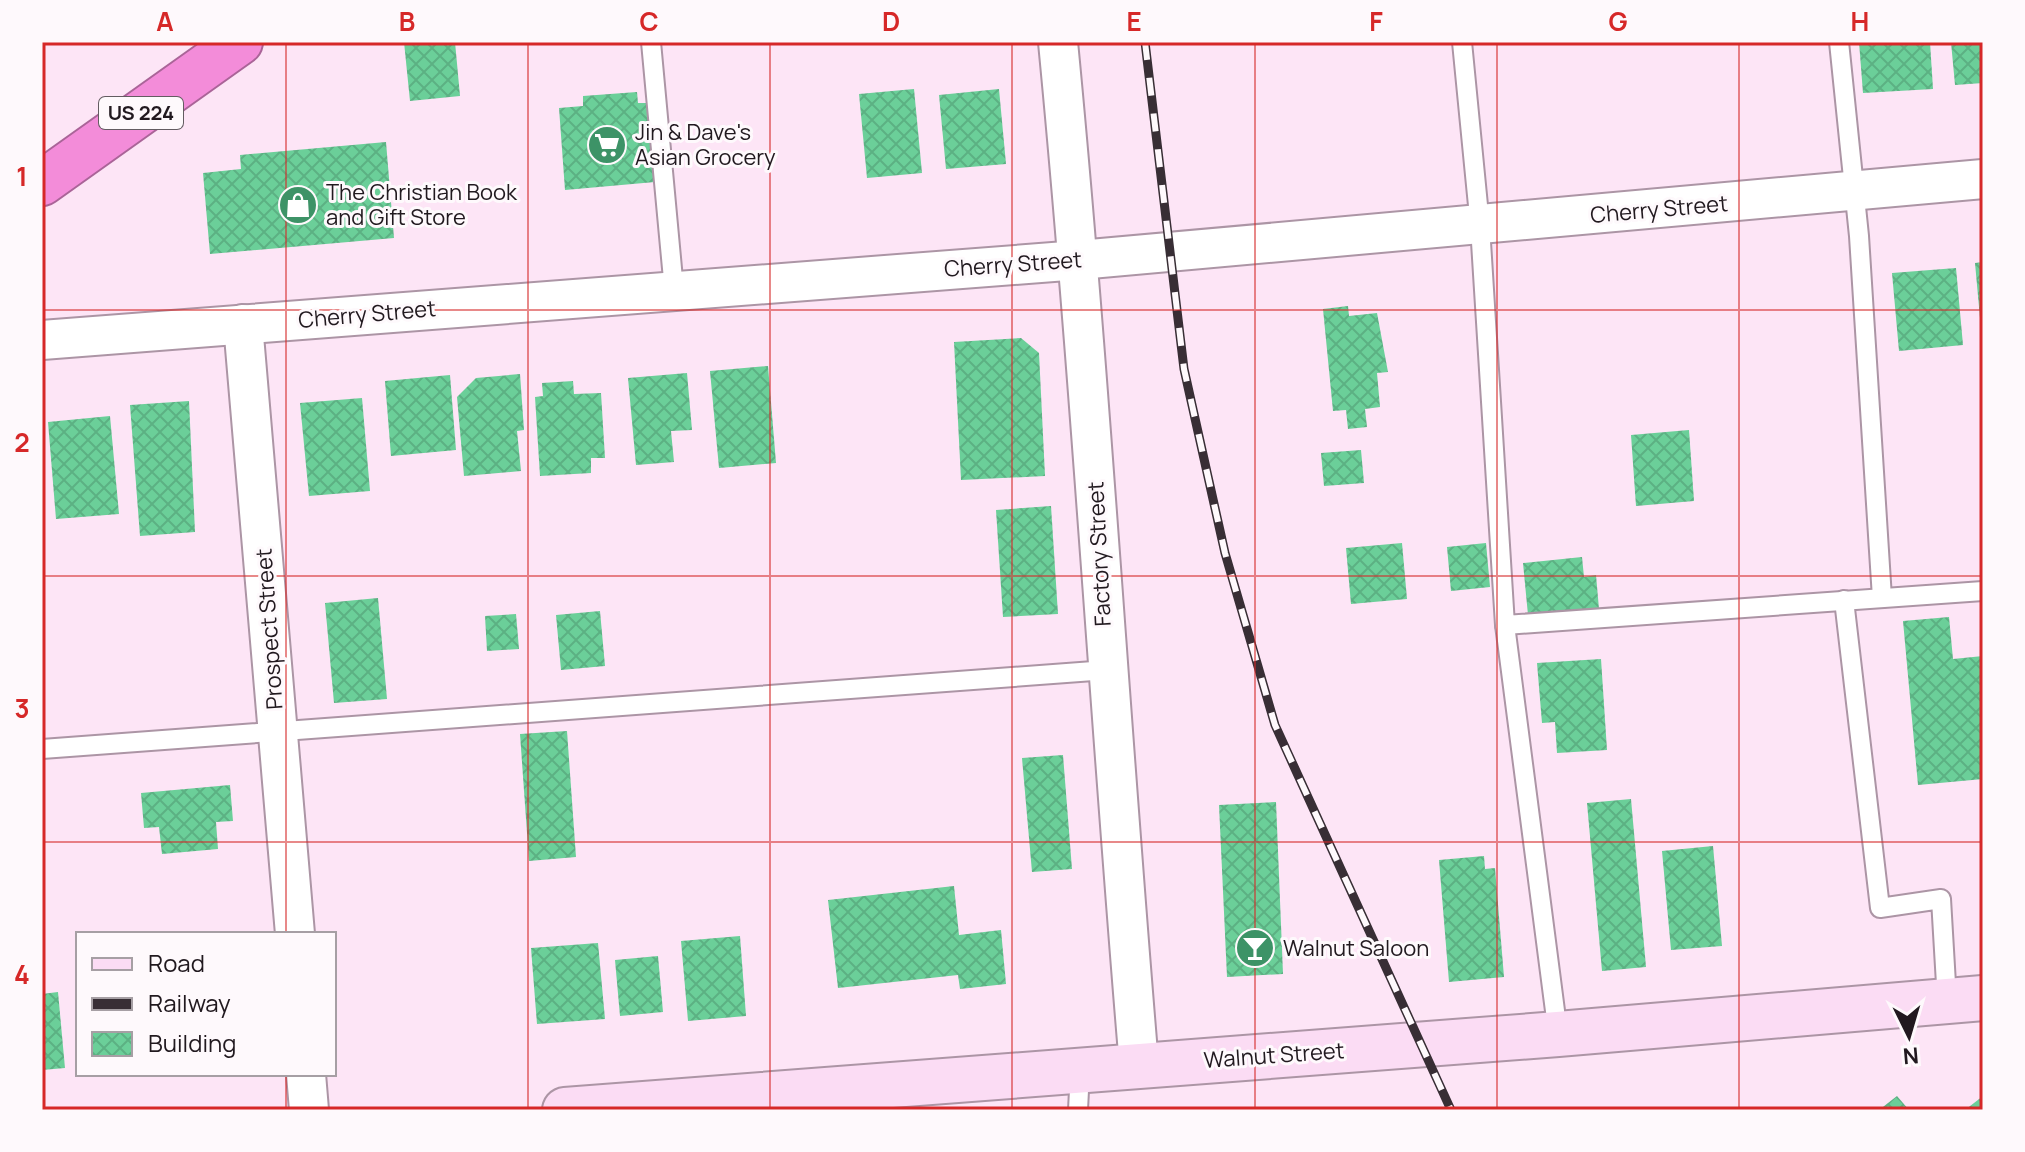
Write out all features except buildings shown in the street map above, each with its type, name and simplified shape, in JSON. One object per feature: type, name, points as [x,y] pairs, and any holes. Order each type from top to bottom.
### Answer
[{"type":"highway","name":"US 224","points":[[42,183],[240,42]]},
{"type":"street","name":"Factory Street","points":[[1058,42],[1079,260],[1107,670],[1139,1065]]},
{"type":"street","name":"Cherry Street","points":[[42,340],[1079,260],[1983,179]]},
{"type":"street","name":"Prospect Street","points":[[243,324],[295,932]]},
{"type":"street","name":"Walnut Street","points":[[565,1110],[1079,1090],[1139,1065],[1558,1034],[1965,999]]},
{"type":"street","points":[[306,1076],[309,1110]]},
{"type":"lane","points":[[651,42],[674,290]]},
{"type":"lane","points":[[1462,42],[1480,226],[1505,625],[1558,1034]]},
{"type":"lane","points":[[1839,42],[1855,191],[1882,598]]},
{"type":"lane","points":[[1505,625],[1983,591]]},
{"type":"lane","points":[[1844,600],[1880,908],[1941,899],[1965,999]]},
{"type":"lane","points":[[42,749],[1107,670]]},
{"type":"railway","points":[[1145,42],[1184,369],[1225,553],[1275,725],[1451,1110]]},
{"type":"place","name":"Jin & Dave's Asian Grocery","points":[[607,145]]},
{"type":"place","name":"The Christian Book and Gift Store","points":[[298,205]]},
{"type":"place","name":"Walnut Saloon","points":[[1255,948]]}]
